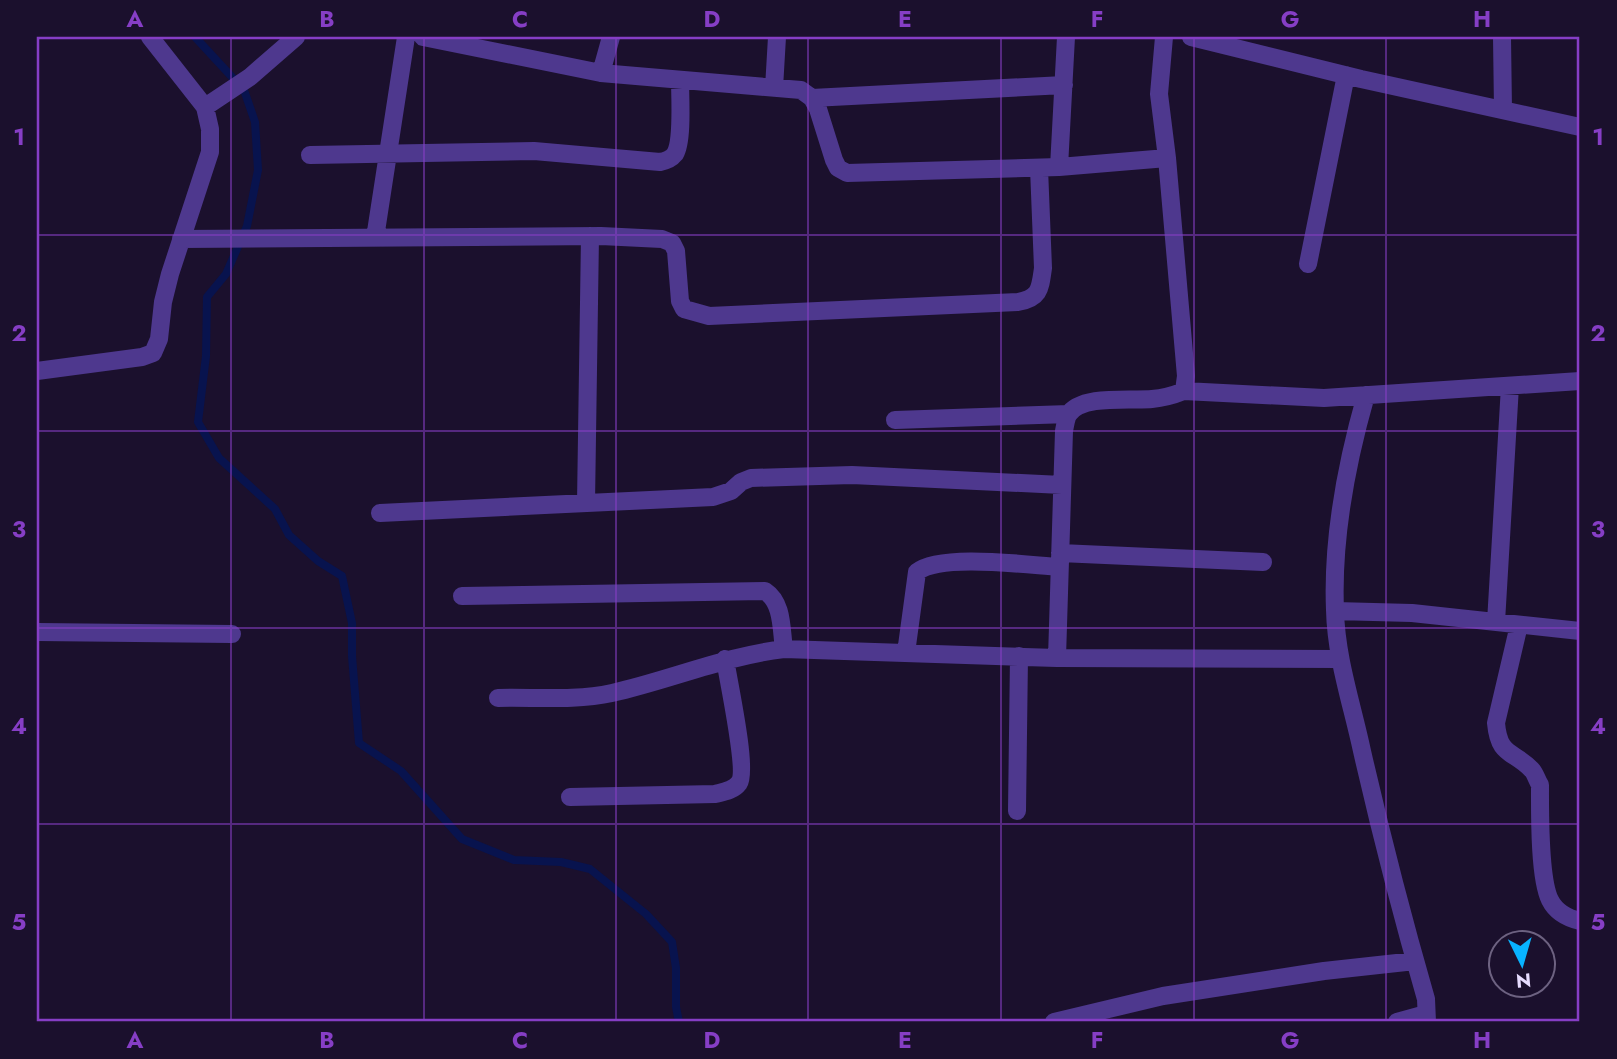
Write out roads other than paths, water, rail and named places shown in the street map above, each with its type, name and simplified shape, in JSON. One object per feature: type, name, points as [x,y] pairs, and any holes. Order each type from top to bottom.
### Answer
[{"type":"street","points":[[37,370],[142,357],[153,353],[159,339],[163,302],[209,152],[210,129],[205,107],[150,37]]},
{"type":"street","points":[[205,107],[250,77],[296,37]]},
{"type":"street","points":[[374,238],[406,37]]},
{"type":"street","points":[[424,37],[509,45],[601,73],[801,90],[813,98],[1064,85]]},
{"type":"street","points":[[601,73],[611,37]]},
{"type":"street","points":[[774,88],[777,37]]},
{"type":"street","points":[[1059,167],[1066,37]]},
{"type":"street","points":[[1164,37],[1159,94],[1186,376],[1184,391]]},
{"type":"street","points":[[1191,37],[1580,127]]},
{"type":"street","points":[[1502,37],[1503,110]]},
{"type":"street","points":[[1308,264],[1346,75]]},
{"type":"street","points":[[310,155],[534,151],[660,162],[668,160],[676,153],[680,80]]},
{"type":"street","points":[[813,98],[834,160],[838,168],[847,173],[1039,168],[1167,158]]},
{"type":"street","points":[[181,239],[590,236],[662,239],[672,243],[677,251],[680,301],[684,309],[698,315],[1018,302],[1030,300],[1038,294],[1041,281],[1043,268],[1039,168]]},
{"type":"street","points":[[586,503],[590,236]]},
{"type":"street","points":[[895,420],[1069,414],[1082,404],[1151,400],[1184,391],[1324,398],[1580,381]]},
{"type":"street","points":[[1496,622],[1510,386]]},
{"type":"street","points":[[1366,395],[1337,525],[1335,611],[1340,660],[1375,813],[1426,999],[1427,1018],[1397,1022]]},
{"type":"street","points":[[1057,657],[1064,431],[1069,414]]},
{"type":"street","points":[[380,513],[713,497],[731,491],[751,478],[852,475],[1062,485]]},
{"type":"street","points":[[906,653],[917,572],[924,566],[952,561],[1263,562]]},
{"type":"street","points":[[462,596],[765,591],[774,597],[778,608],[784,649]]},
{"type":"street","points":[[1335,611],[1412,613],[1580,631]]},
{"type":"street","points":[[1519,625],[1496,723],[1497,738],[1504,749],[1532,770],[1540,785],[1547,891],[1558,912],[1580,921]]},
{"type":"street","points":[[37,632],[232,634]]},
{"type":"street","points":[[498,698],[609,694],[751,653],[784,649],[1057,657],[1340,660]]},
{"type":"street","points":[[1017,811],[1018,656]]},
{"type":"street","points":[[570,797],[715,794],[731,790],[740,783],[740,752],[725,660]]},
{"type":"street","points":[[1054,1022],[1163,996],[1324,971],[1415,961]]},
{"type":"waterway","points":[[195,37],[244,90],[255,122],[258,170],[247,226],[226,274],[207,297],[206,356],[198,422],[219,458],[275,509],[289,535],[318,561],[342,576],[352,623],[359,743],[401,771],[462,839],[514,860],[561,862],[590,869],[646,914],[672,942],[679,1022]]}]
